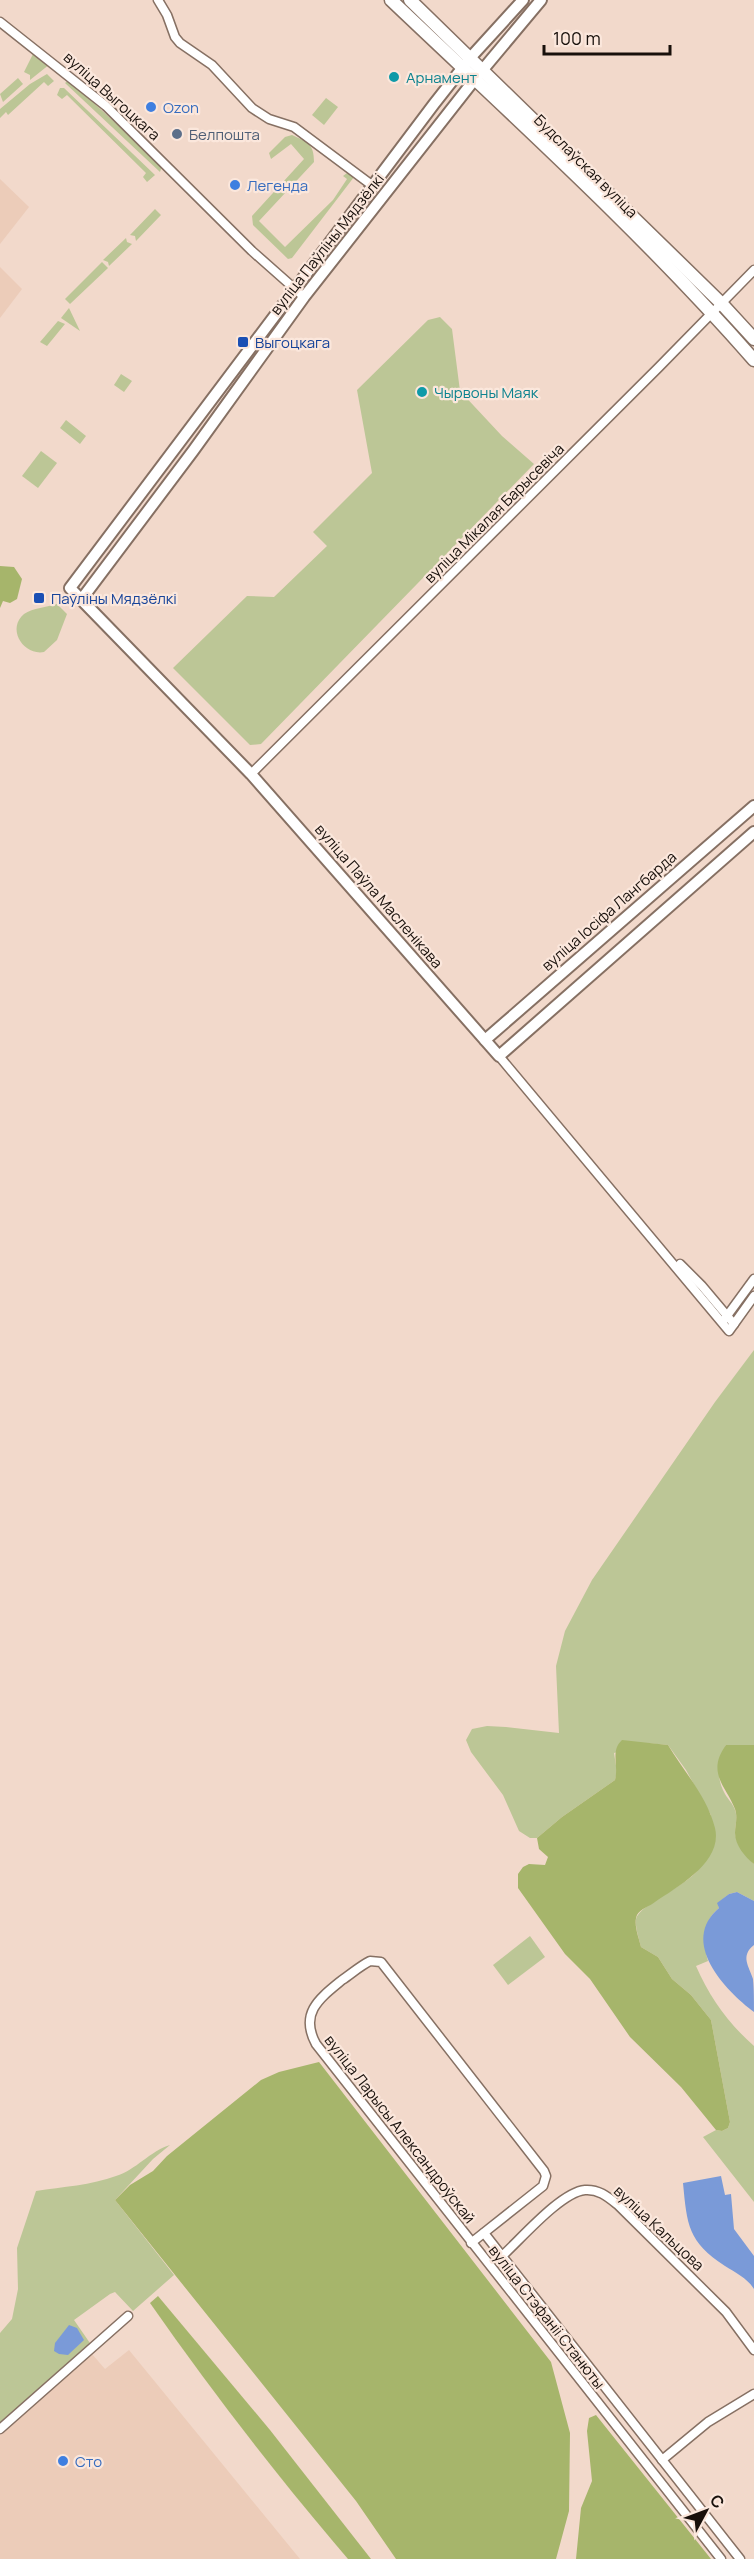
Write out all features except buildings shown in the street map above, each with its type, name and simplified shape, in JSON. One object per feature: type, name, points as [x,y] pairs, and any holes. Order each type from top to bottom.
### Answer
[{"type":"main road","name":"Будслаўская вуліца","points":[[391,0],[467,62]]},
{"type":"main road","name":"Будслаўская вуліца","points":[[411,0],[479,74],[717,308],[754,339]]},
{"type":"main road","name":"Будслаўская вуліца","points":[[717,308],[754,360]]},
{"type":"street","points":[[158,0],[180,43],[212,65],[252,108],[269,119],[294,127],[373,186]]},
{"type":"street","name":"вуліца Паўліны Мядзёлкі","points":[[81,600],[193,451],[373,186],[467,62],[523,0]]},
{"type":"street","name":"вуліца Паўліны Мядзёлкі","points":[[70,588],[299,294],[540,0]]},
{"type":"street","name":"вуліца Выгоцкага","points":[[0,22],[56,64],[106,106],[299,294]]},
{"type":"street","name":"вуліца Мікалая Барысевіча","points":[[251,774],[754,270]]},
{"type":"street","name":"вуліца Паўла Масленікава","points":[[70,588],[251,774],[499,1056],[651,1237],[731,1327],[754,1296]]},
{"type":"street","name":"вуліца Іосіфа Лангбарда","points":[[485,1040],[754,806]]},
{"type":"street","points":[[499,1056],[754,832]]},
{"type":"street","points":[[724,1319],[754,1279]]},
{"type":"street","name":"вуліца Ларысы Александроўскай","points":[[381,1962],[376,1960],[364,1963],[317,2001],[312,2012],[310,2033],[322,2052],[471,2243]]},
{"type":"street","name":"вуліца Стэфаніі Станюты","points":[[381,1962],[544,2171],[543,2186],[471,2243],[721,2559]]},
{"type":"street","name":"вуліца Кальцова","points":[[502,2256],[571,2195],[586,2190],[602,2193],[618,2205],[726,2312],[754,2350]]},
{"type":"street","points":[[484,2233],[740,2559]]},
{"type":"street","points":[[0,2429],[128,2316]]},
{"type":"street","points":[[662,2460],[708,2422],[754,2394]]},
{"type":"shaded area","points":[[0,179],[29,207],[0,244]]},
{"type":"shaded area","points":[[0,267],[22,289],[0,318]]},
{"type":"shaded area","points":[[129,2350],[300,2559],[0,2559],[0,2435],[92,2354],[105,2369]]},
{"type":"green space","points":[[34,52],[50,64],[30,80],[30,75],[24,72]]},
{"type":"green space","points":[[47,74],[54,81],[48,86],[44,82],[8,115],[6,112],[0,118],[0,109],[30,84]]},
{"type":"green space","points":[[18,78],[23,84],[3,102],[0,94]]},
{"type":"green space","points":[[69,80],[162,166],[160,172],[65,83]]},
{"type":"green space","points":[[60,88],[64,88],[155,175],[147,182],[143,177],[146,173],[67,95],[62,99],[57,95]]},
{"type":"green space","points":[[326,98],[338,107],[324,125],[312,115]]},
{"type":"green space","points":[[292,135],[309,144],[313,151],[314,162],[259,221],[285,247],[333,200],[347,179],[343,176],[347,173],[354,177],[292,258],[288,259],[253,225],[252,216],[304,159],[291,144],[271,159],[269,153],[285,137]]},
{"type":"green space","points":[[155,209],[161,215],[136,241],[135,236],[130,235]]},
{"type":"green space","points":[[126,238],[127,242],[132,244],[109,266],[108,262],[103,260]]},
{"type":"green space","points":[[102,262],[108,268],[70,304],[65,299]]},
{"type":"green space","points":[[69,308],[80,331],[61,318]]},
{"type":"green space","points":[[440,317],[452,329],[460,391],[502,436],[534,464],[261,744],[250,745],[173,668],[247,596],[274,597],[327,546],[313,532],[372,473],[357,390],[428,320]]},
{"type":"green space","points":[[58,321],[65,324],[47,346],[40,342]]},
{"type":"green space","points":[[121,374],[132,381],[124,392],[114,385]]},
{"type":"green space","points":[[66,420],[86,436],[80,444],[60,428]]},
{"type":"green space","points":[[41,451],[57,463],[38,488],[22,476]]},
{"type":"green space","points":[[0,566],[14,567],[22,579],[17,599],[10,603],[3,601],[0,608]]},
{"type":"green space","points":[[57,604],[67,614],[57,640],[44,652],[30,650],[24,646],[17,634],[19,620],[28,612]]},
{"type":"green space","points":[[754,1350],[754,1745],[726,1745],[719,1775],[725,1794],[736,1813],[737,1841],[754,1864],[754,1901],[737,1892],[729,1894],[718,1903],[719,1908],[709,1919],[705,1933],[708,1961],[696,1966],[720,2009],[754,2046],[754,2202],[703,2137],[716,2130],[722,2131],[728,2128],[730,2122],[711,2020],[691,1995],[672,1979],[658,1957],[641,1947],[637,1929],[636,1919],[639,1913],[696,1873],[703,1861],[711,1815],[686,1770],[668,1745],[646,1743],[614,1753],[617,1772],[615,1780],[562,1817],[537,1838],[530,1838],[519,1831],[503,1795],[471,1752],[466,1740],[472,1729],[487,1726],[559,1733],[556,1666],[565,1631],[592,1580],[715,1402]]},
{"type":"green space","points":[[622,1740],[668,1745],[707,1805],[715,1828],[716,1840],[706,1862],[687,1881],[640,1911],[636,1923],[641,1947],[658,1957],[672,1979],[691,1995],[711,2020],[730,2122],[728,2128],[722,2131],[716,2130],[681,2087],[630,2037],[590,1979],[565,1954],[518,1888],[518,1874],[523,1867],[529,1864],[545,1865],[548,1857],[539,1849],[537,1838],[562,1817],[615,1780],[616,1749]]},
{"type":"green space","points":[[726,1745],[754,1745],[754,1864],[737,1842],[735,1809],[718,1771],[720,1755]]},
{"type":"green space","points":[[530,1936],[545,1957],[508,1985],[493,1965]]},
{"type":"green space","points":[[319,2062],[551,2362],[570,2433],[569,2511],[556,2559],[396,2559],[356,2501],[115,2200],[130,2185],[153,2171],[167,2156],[261,2080],[279,2072]]},
{"type":"green space","points":[[170,2145],[153,2159],[115,2200],[174,2275],[133,2311],[115,2292],[74,2320],[92,2346],[0,2429],[0,2333],[12,2319],[18,2289],[17,2248],[36,2191],[87,2184],[116,2176]]},
{"type":"green space","points":[[158,2296],[270,2430],[371,2559],[348,2559],[296,2497],[221,2401],[150,2303]]},
{"type":"green space","points":[[596,2415],[711,2559],[576,2559],[581,2508],[592,2481],[587,2431],[589,2418]]},
{"type":"water","points":[[737,1892],[754,1901],[754,1945],[746,1957],[753,1979],[754,2012],[720,1978],[705,1950],[704,1936],[708,1921],[719,1908],[717,1903],[729,1894]]},
{"type":"water","points":[[721,2176],[725,2195],[731,2194],[734,2229],[754,2256],[754,2289],[745,2279],[703,2249],[688,2221],[683,2183]]},
{"type":"water","points":[[69,2325],[77,2328],[84,2340],[68,2355],[59,2354],[54,2351],[55,2343]]},
{"type":"place","name":"Арнамент","points":[[394,77]]},
{"type":"place","name":"Ozon","points":[[151,107]]},
{"type":"place","name":"Белпошта","points":[[177,134]]},
{"type":"place","name":"Легенда","points":[[235,185]]},
{"type":"place","name":"Выгоцкага","points":[[243,342]]},
{"type":"place","name":"Чырвоны Маяк","points":[[422,392]]},
{"type":"place","name":"Паўліны Мядзёлкі","points":[[39,598]]},
{"type":"place","name":"Сто","points":[[63,2461]]}]
